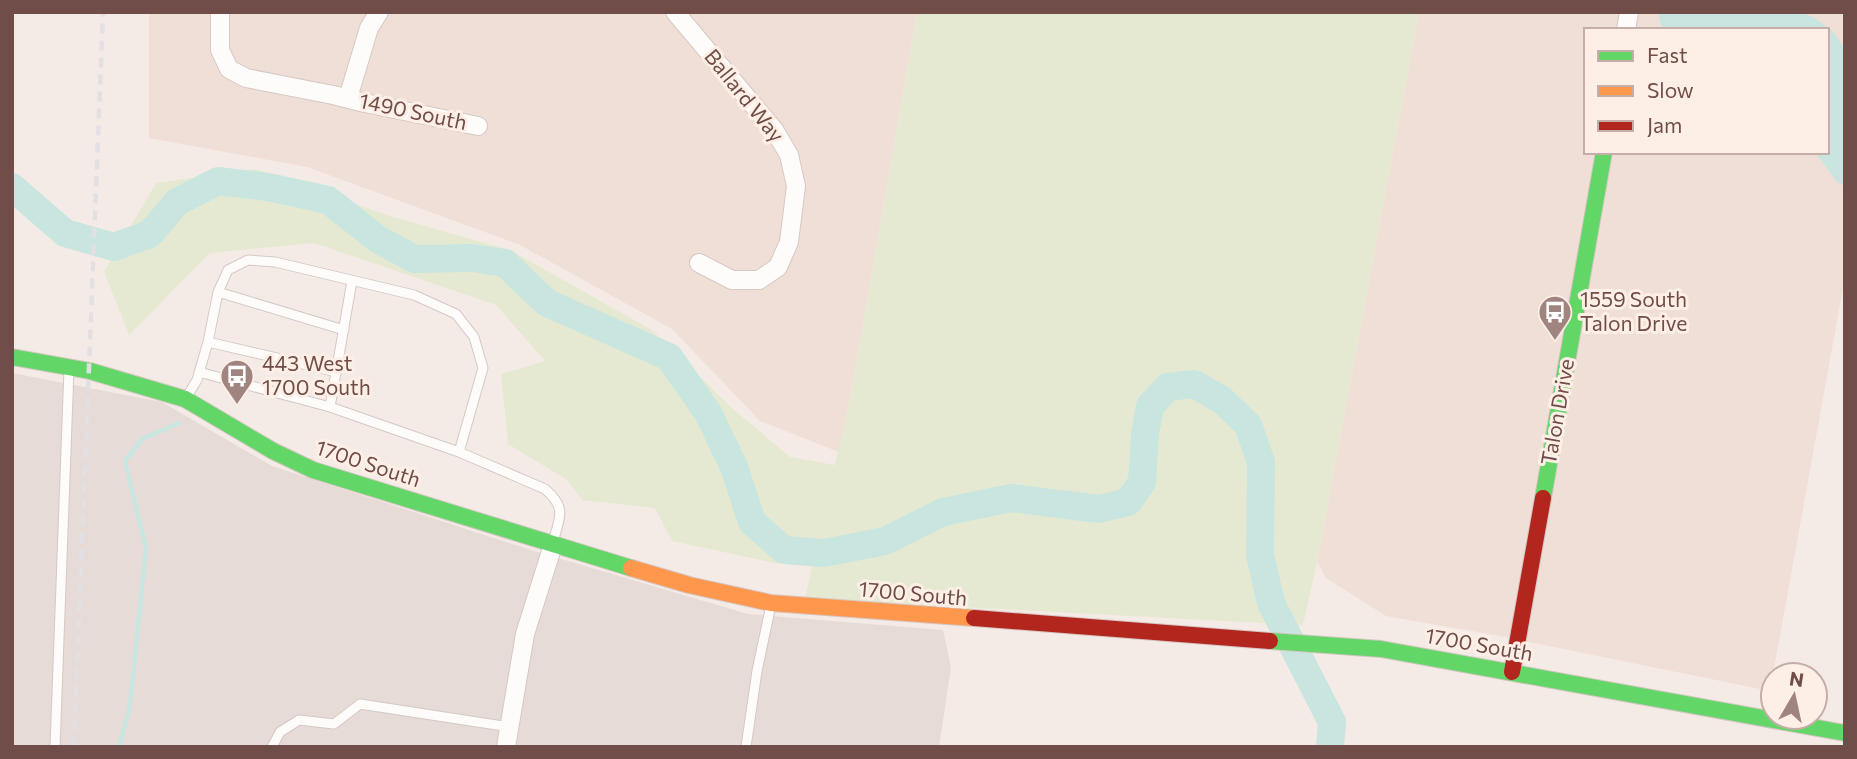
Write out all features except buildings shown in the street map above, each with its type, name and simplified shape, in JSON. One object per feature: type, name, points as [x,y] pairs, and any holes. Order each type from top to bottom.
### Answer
[{"type":"street","name":"1490 South","points":[[220,12],[220,50],[229,69],[246,78],[478,126]]},
{"type":"street","points":[[348,98],[369,28],[379,12]]},
{"type":"street","name":"Ballard Way","points":[[675,12],[775,131],[789,155],[796,186],[789,242],[778,267],[759,280],[732,280],[699,263]]},
{"type":"street","name":"Talon Drive","points":[[1512,671],[1604,154]]},
{"type":"street","name":"1700 South","points":[[12,357],[90,371],[185,399],[273,451],[313,470],[690,585],[771,603],[1381,649],[1845,733]]},
{"type":"street","points":[[506,747],[526,635],[553,545]]},
{"type":"lane","points":[[185,399],[197,380],[218,292],[228,270],[248,260],[275,261],[414,295],[456,314],[474,337],[483,368],[459,452]]},
{"type":"lane","points":[[330,407],[352,281]]},
{"type":"lane","points":[[218,292],[344,330]]},
{"type":"lane","points":[[208,342],[337,372]]},
{"type":"lane","points":[[55,747],[69,367]]},
{"type":"lane","points":[[199,372],[330,407],[459,452],[545,489],[557,500],[561,510],[553,545]]},
{"type":"lane","points":[[746,747],[757,671],[771,603]]},
{"type":"lane","points":[[272,747],[280,732],[299,720],[334,724],[359,704],[510,727]]},
{"type":"shaded area","points":[[149,12],[917,12],[839,452],[760,421],[672,329],[520,245],[307,167],[149,138]]},
{"type":"shaded area","points":[[1419,12],[1845,12],[1845,277],[1775,661],[1759,661],[1759,689],[1500,636],[1386,616],[1326,578],[1317,562]]},
{"type":"shaded area","points":[[12,373],[162,402],[272,466],[531,550],[748,614],[943,630],[951,667],[939,747],[12,747]]},
{"type":"green space","points":[[917,12],[1419,12],[1303,625],[805,599],[816,547],[779,564],[672,541],[655,508],[582,500],[567,480],[508,444],[501,374],[545,361],[496,305],[314,243],[210,253],[129,335],[104,272],[156,183],[255,169],[393,217],[510,250],[652,330],[733,409],[790,457],[835,465],[852,388]]},
{"type":"water","points":[[1658,12],[1799,12],[1813,17],[1832,30],[1845,49],[1845,185],[1837,182],[1816,154],[1829,154],[1829,28],[1662,28]]},
{"type":"waterway","points":[[12,187],[65,233],[114,247],[150,234],[177,202],[218,181],[268,187],[328,200],[379,240],[415,259],[472,258],[505,263],[547,303],[669,357],[708,413],[734,467],[752,522],[784,550],[824,553],[885,541],[943,512],[1011,498],[1099,509],[1128,502],[1142,482],[1150,406],[1168,387],[1194,384],[1222,400],[1248,425],[1261,462],[1260,555],[1271,603],[1332,722],[1330,747]]},
{"type":"waterway","points":[[119,747],[130,706],[146,548],[125,461],[142,439],[179,423]]},
{"type":"railway","points":[[74,747],[103,12]]},
{"type":"traffic: fast","points":[[1543,498],[1604,154]]},
{"type":"traffic: fast","points":[[12,357],[90,371],[185,399],[273,451],[313,470],[631,568]]},
{"type":"traffic: fast","points":[[1270,641],[1381,649],[1845,733]]},
{"type":"traffic: slow","points":[[631,568],[689,585],[771,603],[974,618]]},
{"type":"traffic: jam","points":[[1512,672],[1543,498]]},
{"type":"traffic: jam","points":[[974,618],[1270,641]]},
{"type":"place","name":"1559 South Talon Drive","points":[[1555,342]]},
{"type":"place","name":"443 West 1700 South","points":[[237,406]]}]
